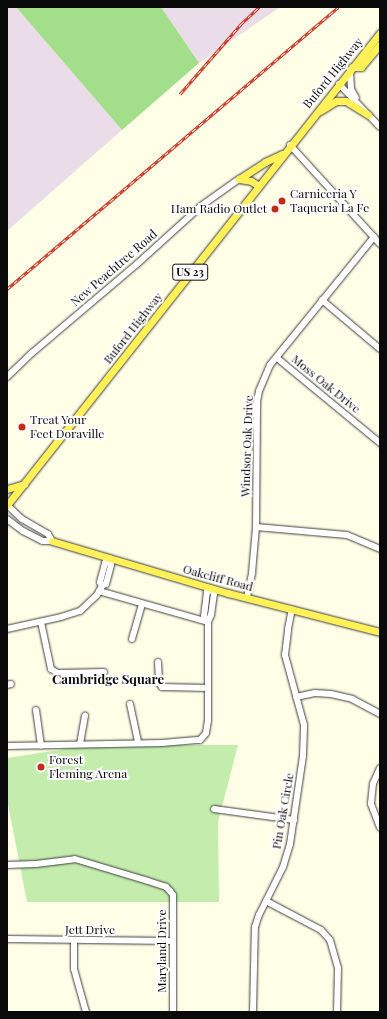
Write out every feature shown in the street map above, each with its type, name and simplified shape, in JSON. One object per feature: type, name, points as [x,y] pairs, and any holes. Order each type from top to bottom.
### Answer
[{"type":"main road","name":"Buford Highway","points":[[7,505],[380,32]]},
{"type":"main road","points":[[351,69],[361,66],[380,44]]},
{"type":"main road","points":[[314,114],[336,101],[346,101],[368,115]]},
{"type":"main road","points":[[239,179],[265,162],[284,152]]},
{"type":"main road","points":[[239,179],[251,181],[259,186]]},
{"type":"main road","points":[[7,489],[24,484]]},
{"type":"main road","name":"Oakcliff Road","points":[[52,541],[109,560],[212,589],[380,632]]},
{"type":"street","points":[[351,69],[351,89],[360,106]]},
{"type":"street","points":[[339,84],[380,127]]},
{"type":"street","points":[[290,145],[380,244]]},
{"type":"street","name":"New Peachtree Road","points":[[7,377],[201,206],[239,179]]},
{"type":"street","name":"Windsor Oak Drive","points":[[247,597],[252,573],[256,527],[257,402],[264,376],[322,300],[374,237]]},
{"type":"street","points":[[322,300],[380,349]]},
{"type":"street","name":"Moss Oak Drive","points":[[277,358],[380,443]]},
{"type":"street","name":"Oakcliff Road","points":[[7,505],[22,519],[48,534],[52,541],[43,541],[23,531],[7,519]]},
{"type":"street","points":[[256,527],[336,534],[359,539],[380,549]]},
{"type":"street","points":[[7,629],[41,622],[80,611],[100,589],[100,582],[105,563],[109,560]]},
{"type":"street","points":[[100,589],[142,604],[208,622]]},
{"type":"street","points":[[7,746],[200,740],[206,733],[208,721],[208,622],[204,616],[207,592],[212,589]]},
{"type":"street","points":[[132,639],[142,604]]},
{"type":"street","name":"Pin Oak Circle","points":[[253,1012],[254,938],[259,915],[283,867],[294,820],[303,756],[304,725],[285,655],[292,609]]},
{"type":"street","points":[[41,622],[51,669],[58,674],[104,672]]},
{"type":"street","points":[[158,662],[159,683],[162,687],[208,688]]},
{"type":"street","points":[[296,697],[315,693],[331,694],[352,699],[380,714]]},
{"type":"street","points":[[130,704],[138,743]]},
{"type":"street","points":[[36,710],[41,746]]},
{"type":"street","points":[[80,744],[85,715]]},
{"type":"street","points":[[380,768],[373,784],[371,804],[380,827]]},
{"type":"street","points":[[214,809],[294,820]]},
{"type":"street","name":"Maryland Drive","points":[[7,865],[36,864],[75,859],[166,887],[173,895],[173,1012]]},
{"type":"street","points":[[266,901],[321,930],[330,940],[338,968],[337,1012]]},
{"type":"street","name":"Jett Drive","points":[[7,939],[174,942]]},
{"type":"street","points":[[74,941],[75,976],[86,1012]]},
{"type":"shaded area","points":[[7,7],[16,7],[122,130],[7,231]]},
{"type":"shaded area","points":[[161,7],[280,7],[199,63]]},
{"type":"green space","points":[[16,7],[161,7],[199,63],[122,130]]},
{"type":"green space","points":[[90,745],[238,745],[218,822],[219,902],[27,902],[7,799],[7,758]]},
{"type":"railway","points":[[180,94],[241,24],[259,7]]},
{"type":"railway","points":[[7,289],[338,7]]},
{"type":"place","name":"Carniceria Y Taqueria La Fe","points":[[282,201]]},
{"type":"place","name":"Ham Radio Outlet","points":[[275,209]]},
{"type":"place","name":"Treat Your Feet Doraville","points":[[22,427]]},
{"type":"place","name":"Forest Fleming Arena","points":[[41,767]]},
{"type":"district","name":"Cambridge Square","points":[[108,679]]}]
